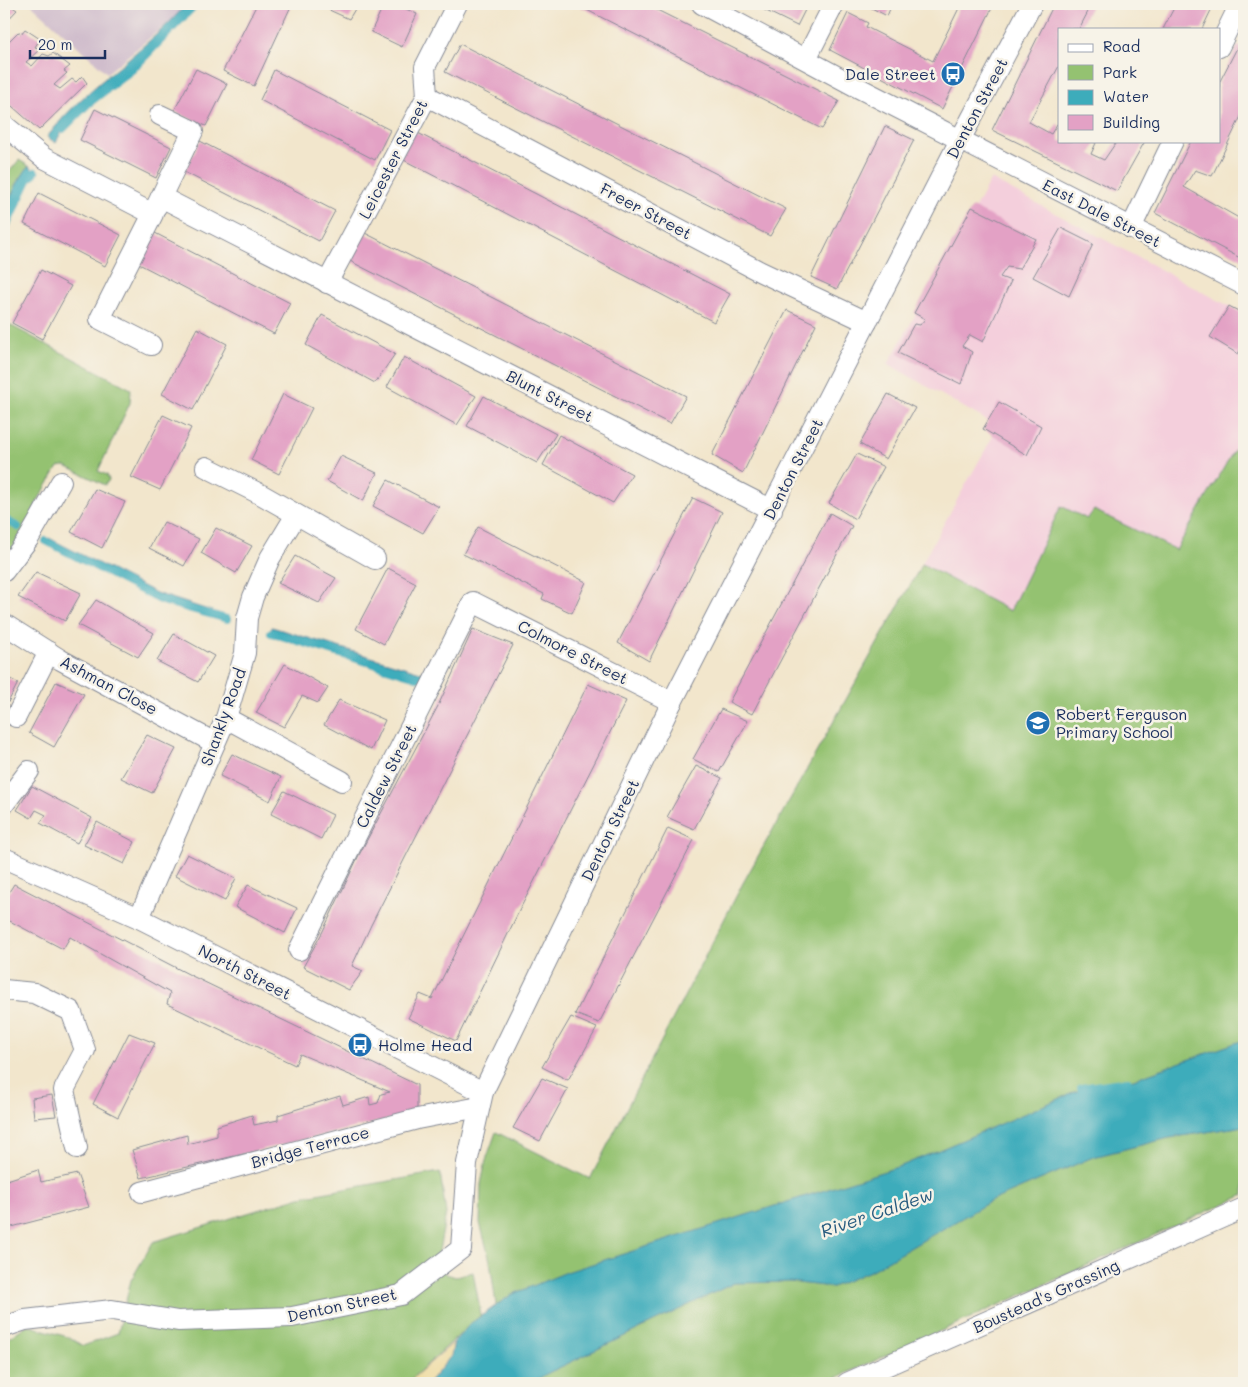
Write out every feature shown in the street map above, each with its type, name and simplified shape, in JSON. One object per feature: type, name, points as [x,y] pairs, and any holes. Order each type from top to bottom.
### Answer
[{"type":"street","name":"Leicester Street","points":[[327,283],[427,96],[425,67],[457,4]]},
{"type":"street","points":[[702,4],[960,140]]},
{"type":"street","points":[[806,59],[834,4]]},
{"type":"street","name":"Denton Street","points":[[4,1327],[25,1320],[112,1310],[178,1321],[292,1317],[400,1295],[461,1249],[467,1163],[481,1100],[672,702],[960,140],[1032,4]]},
{"type":"street","points":[[1220,45],[1240,4]]},
{"type":"street","name":"Freer Street","points":[[427,96],[761,272],[868,322]]},
{"type":"street","points":[[151,345],[100,319],[162,204],[193,131],[160,115]]},
{"type":"street","name":"Blunt Street","points":[[4,125],[44,158],[162,204],[327,283],[772,510]]},
{"type":"street","name":"East Dale Street","points":[[960,140],[1244,285]]},
{"type":"street","points":[[1131,228],[1173,142]]},
{"type":"street","points":[[206,467],[375,558]]},
{"type":"street","points":[[4,570],[29,538],[61,482]]},
{"type":"street","name":"Shankly Road","points":[[139,918],[226,718],[245,653],[247,618],[253,597],[270,558],[296,515]]},
{"type":"street","name":"Colmore Street","points":[[473,602],[672,702]]},
{"type":"street","name":"Caldew Street","points":[[298,950],[473,602]]},
{"type":"street","name":"Ashman Close","points":[[4,624],[50,652],[215,743]]},
{"type":"street","points":[[16,717],[50,652]]},
{"type":"street","points":[[226,718],[342,782]]},
{"type":"street","points":[[4,804],[29,772]]},
{"type":"street","name":"North Street","points":[[4,858],[139,918],[481,1100]]},
{"type":"street","points":[[4,990],[34,993],[71,1012],[85,1050],[64,1090],[77,1148]]},
{"type":"street","name":"Bridge Terrace","points":[[142,1192],[417,1119],[481,1100]]},
{"type":"street","name":"Boustead's Grassing","points":[[847,1383],[1244,1208]]},
{"type":"shaded area","points":[[31,4],[191,4],[107,73]]},
{"type":"shaded area","name":"Robert Ferguson Primary School","points":[[991,179],[1244,314],[1244,884],[743,883],[998,427],[888,364]]},
{"type":"green space","points":[[19,160],[29,166],[18,181],[4,214],[4,178]]},
{"type":"green space","points":[[4,322],[131,389],[130,403],[98,471],[107,475],[109,480],[105,485],[65,466],[58,467],[37,502],[31,523],[4,560]]},
{"type":"green space","points":[[1244,433],[1244,1040],[1128,1081],[1087,1087],[904,1165],[567,1272],[511,1295],[496,1305],[490,1261],[480,1223],[481,1184],[486,1160],[496,1132],[590,1179],[743,883],[922,564],[1010,611],[1061,506],[1087,519],[1094,510],[1176,550]]},
{"type":"green space","points":[[1244,1126],[1244,1195],[825,1383],[533,1383],[544,1375],[734,1283],[790,1282],[832,1287],[870,1271],[991,1201],[1093,1157],[1169,1138]]},
{"type":"green space","points":[[440,1172],[446,1213],[437,1262],[446,1274],[456,1277],[473,1272],[481,1315],[407,1383],[4,1383],[4,1341],[27,1325],[68,1337],[83,1346],[118,1333],[131,1280],[153,1242],[300,1197]]},
{"type":"sand","points":[[454,1342],[451,1356],[429,1383],[407,1383]]},
{"type":"water","points":[[187,4],[196,4],[132,70],[79,112],[70,121],[56,143],[47,137],[79,101],[153,38]]},
{"type":"water","points":[[29,166],[35,172],[28,180],[4,231],[4,222],[11,197]]},
{"type":"water","points":[[49,538],[156,593],[227,616],[227,619],[162,601],[58,548],[46,541]]},
{"type":"water","points":[[272,627],[424,673],[423,679],[271,633]]},
{"type":"water","name":"River Caldew","points":[[1244,1040],[1244,1126],[1169,1138],[1093,1157],[991,1201],[870,1271],[832,1287],[790,1282],[734,1283],[544,1375],[533,1383],[429,1383],[451,1356],[454,1342],[471,1323],[511,1295],[567,1272],[904,1165],[1087,1087],[1128,1081]]},
{"type":"building","points":[[8,4],[17,10],[4,24],[4,5]]},
{"type":"building","points":[[257,4],[292,4],[254,86],[223,71]]},
{"type":"building","points":[[316,4],[358,4],[349,19]]},
{"type":"building","points":[[384,4],[395,4],[417,14],[402,47],[371,32]]},
{"type":"building","points":[[575,4],[645,4],[839,101],[822,129]]},
{"type":"building","points":[[752,4],[808,4],[797,26]]},
{"type":"building","points":[[864,4],[892,4],[887,16]]},
{"type":"building","points":[[961,4],[994,4],[942,109],[830,50],[848,13],[868,23],[866,27],[933,61]]},
{"type":"building","points":[[1054,4],[1092,4],[1080,28],[1058,28],[1058,68],[1029,122],[1051,134],[1058,124],[1058,142],[1096,143],[1091,154],[1104,160],[1116,142],[1144,142],[1117,191],[992,130]]},
{"type":"building","points":[[1176,4],[1214,4],[1202,28],[1164,28]]},
{"type":"building","points":[[25,29],[40,39],[35,47],[40,49],[26,62],[32,66],[43,54],[49,56],[53,53],[70,66],[64,71],[67,73],[54,85],[60,89],[72,79],[76,82],[82,76],[87,83],[39,130],[4,99],[4,42],[6,44],[18,32],[21,34]]},
{"type":"building","points":[[460,44],[786,209],[770,236],[445,72]]},
{"type":"building","points":[[1238,46],[1244,49],[1244,110],[1212,176],[1195,170],[1184,187],[1244,221],[1244,260],[1155,213],[1190,142],[1220,142],[1220,81]]},
{"type":"building","points":[[196,69],[227,84],[206,126],[174,111]]},
{"type":"building","points":[[274,70],[390,130],[375,160],[260,100]]},
{"type":"building","points":[[95,109],[171,147],[156,178],[80,140]]},
{"type":"building","points":[[885,126],[914,140],[837,289],[811,277]]},
{"type":"building","points":[[414,131],[730,294],[714,322],[400,158]]},
{"type":"building","points":[[200,141],[335,211],[319,241],[184,172]]},
{"type":"building","points":[[39,193],[121,235],[105,266],[24,224]]},
{"type":"building","points":[[972,207],[1036,239],[1019,269],[1007,267],[1000,277],[1011,281],[983,342],[970,335],[962,346],[972,352],[961,384],[898,353],[914,324],[920,325],[925,319],[914,313]]},
{"type":"building","points":[[1061,228],[1093,244],[1069,296],[1033,277]]},
{"type":"building","points":[[361,231],[686,396],[670,424],[346,259]]},
{"type":"building","points":[[155,233],[290,303],[274,334],[139,264]]},
{"type":"building","points":[[41,270],[71,286],[42,339],[12,323]]},
{"type":"building","points":[[1229,306],[1244,314],[1244,343],[1238,354],[1210,337]]},
{"type":"building","points":[[787,310],[816,324],[743,473],[712,455]]},
{"type":"building","points":[[322,315],[395,354],[375,383],[306,345]]},
{"type":"building","points":[[197,328],[227,344],[193,410],[162,394]]},
{"type":"building","points":[[404,357],[476,396],[457,425],[387,387]]},
{"type":"building","points":[[283,394],[312,408],[279,474],[251,460]]},
{"type":"building","points":[[888,394],[915,408],[886,459],[860,444]]},
{"type":"building","points":[[484,396],[556,434],[537,463],[467,426]]},
{"type":"building","points":[[999,402],[1041,426],[1027,455],[983,429]]},
{"type":"building","points":[[163,415],[191,428],[160,490],[131,477]]},
{"type":"building","points":[[559,435],[632,474],[613,503],[543,465]]},
{"type":"building","points":[[857,454],[884,467],[855,519],[829,503]]},
{"type":"building","points":[[341,456],[377,473],[363,501],[327,481]]},
{"type":"building","points":[[388,480],[439,507],[423,533],[373,506]]},
{"type":"building","points":[[95,489],[125,502],[102,548],[71,532]]},
{"type":"building","points":[[693,498],[722,512],[649,661],[618,643]]},
{"type":"building","points":[[830,513],[852,526],[752,714],[729,702]]},
{"type":"building","points":[[164,522],[199,539],[184,566],[149,548]]},
{"type":"building","points":[[478,527],[586,582],[572,613],[542,599],[544,594],[463,554]]},
{"type":"building","points":[[216,528],[252,546],[236,573],[201,553]]},
{"type":"building","points":[[295,556],[336,578],[319,603],[278,583]]},
{"type":"building","points":[[388,568],[416,583],[384,644],[356,629]]},
{"type":"building","points":[[36,572],[81,593],[65,621],[18,597]]},
{"type":"building","points":[[96,600],[154,633],[138,657],[78,625]]},
{"type":"building","points":[[473,629],[513,645],[371,925],[352,966],[363,971],[349,990],[303,967],[322,933],[359,855],[438,706]]},
{"type":"building","points":[[174,634],[214,656],[198,682],[157,661]]},
{"type":"building","points":[[285,664],[328,688],[318,703],[302,696],[284,727],[256,713]]},
{"type":"building","points":[[4,676],[18,683],[4,710]]},
{"type":"building","points":[[56,682],[84,694],[54,747],[29,733]]},
{"type":"building","points":[[588,684],[626,701],[520,909],[456,1041],[408,1018],[420,994],[432,999]]},
{"type":"building","points":[[339,700],[385,720],[371,750],[324,725]]},
{"type":"building","points":[[721,709],[748,721],[719,772],[693,759]]},
{"type":"building","points":[[147,735],[176,749],[152,793],[121,778]]},
{"type":"building","points":[[232,754],[281,777],[270,801],[220,776]]},
{"type":"building","points":[[696,766],[722,778],[694,829],[667,817]]},
{"type":"building","points":[[32,786],[92,818],[77,843],[40,823],[46,815],[36,810],[31,818],[17,810]]},
{"type":"building","points":[[284,791],[333,815],[321,839],[271,814]]},
{"type":"building","points":[[97,822],[135,842],[124,864],[84,845]]},
{"type":"building","points":[[668,828],[694,840],[599,1023],[575,1014]]},
{"type":"building","points":[[187,854],[236,878],[225,901],[175,876]]},
{"type":"building","points":[[14,884],[194,977],[417,1085],[417,1113],[141,1178],[132,1150],[187,1135],[188,1144],[217,1136],[217,1126],[252,1115],[254,1125],[278,1120],[278,1115],[340,1096],[343,1105],[369,1097],[370,1105],[378,1103],[381,1094],[390,1092],[300,1054],[295,1065],[167,1004],[170,993],[70,937],[63,949],[4,918],[4,900]]},
{"type":"building","points":[[248,885],[297,908],[285,933],[235,907]]},
{"type":"building","points":[[571,1017],[597,1028],[568,1080],[542,1067]]},
{"type":"building","points":[[129,1033],[155,1043],[118,1117],[93,1104]]},
{"type":"building","points":[[542,1078],[568,1089],[540,1141],[513,1128]]},
{"type":"building","points":[[52,1095],[56,1116],[34,1118],[32,1098]]},
{"type":"building","points":[[38,1170],[41,1182],[77,1174],[89,1207],[4,1229],[4,1181]]},
{"type":"waterway","points":[[63,129],[89,103],[133,69],[196,4]]},
{"type":"waterway","points":[[4,231],[28,180],[35,172]]},
{"type":"waterway","points":[[4,519],[18,527]]},
{"type":"waterway","points":[[46,541],[162,601],[227,619]]},
{"type":"waterway","points":[[271,633],[423,679]]},
{"type":"waterway","points":[[1081,1088],[1128,1081]]},
{"type":"place","name":"Dale Street","points":[[953,74]]},
{"type":"place","name":"Robert Ferguson Primary School","points":[[1038,723]]},
{"type":"place","name":"Holme Head","points":[[360,1045]]}]
